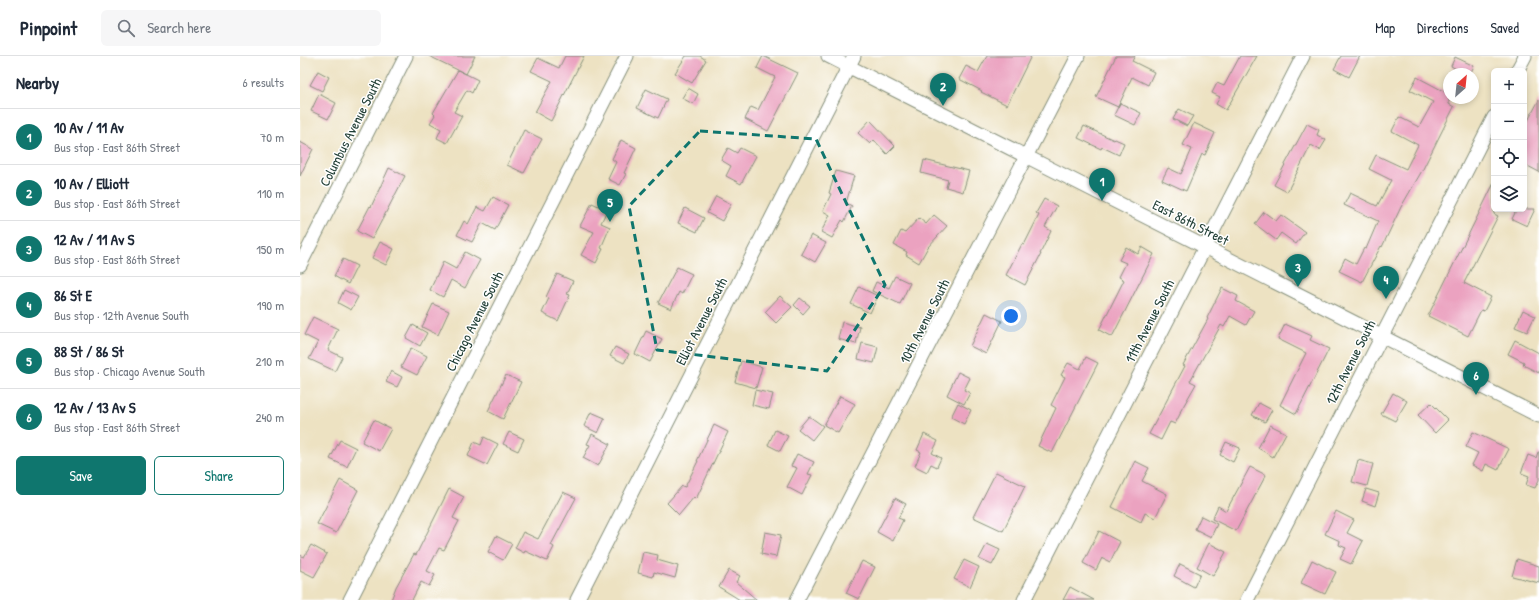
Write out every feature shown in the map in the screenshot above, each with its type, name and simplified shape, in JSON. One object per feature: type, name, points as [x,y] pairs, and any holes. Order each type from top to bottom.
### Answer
[{"type":"street","name":"Columbus Avenue South","points":[[300,265],[406,56]]},
{"type":"street","name":"Chicago Avenue South","points":[[350,600],[627,56]]},
{"type":"street","name":"East 86th Street","points":[[828,56],[851,61],[1027,156],[1539,416]]},
{"type":"street","name":"10th Avenue South","points":[[797,600],[1078,56]]},
{"type":"street","name":"11th Avenue South","points":[[1024,600],[1303,56]]},
{"type":"street","points":[[1519,68],[1525,56]]},
{"type":"street","name":"Elliot Avenue South","points":[[576,600],[851,61]]},
{"type":"street","name":"12th Avenue South","points":[[1247,600],[1491,123]]},
{"type":"highlighted area","points":[[700,131],[816,139],[885,285],[827,371],[657,350],[629,206]]},
{"type":"building","points":[[429,56],[475,56],[466,74]]},
{"type":"building","points":[[565,56],[584,56],[551,121],[535,112],[552,81],[531,71],[538,58],[559,68]]},
{"type":"building","points":[[686,56],[700,56],[706,60],[692,83],[675,73]]},
{"type":"building","points":[[763,56],[798,73],[768,131],[745,119],[751,107],[758,110],[775,77],[757,68]]},
{"type":"building","points":[[987,56],[1031,56],[1007,105],[959,79],[966,66],[978,72]]},
{"type":"building","points":[[1116,56],[1135,56],[1132,61],[1154,72],[1148,85],[1132,77],[1118,107],[1096,97]]},
{"type":"building","points":[[1240,56],[1257,56],[1226,110],[1216,104],[1220,97],[1212,93],[1217,83],[1224,86]]},
{"type":"building","points":[[1341,56],[1360,56],[1349,77],[1334,69]]},
{"type":"building","points":[[1455,57],[1474,66],[1473,68],[1454,68],[1451,66]]},
{"type":"building","points":[[458,70],[478,80],[472,93],[467,90],[454,112],[462,116],[447,143],[437,138],[441,129],[430,123],[435,115],[433,113]]},
{"type":"building","points":[[318,71],[329,77],[322,91],[310,85]]},
{"type":"building","points":[[1417,77],[1443,91],[1443,104],[1449,104],[1454,107],[1423,169],[1401,207],[1382,247],[1381,246],[1362,282],[1339,271],[1345,258],[1356,264],[1364,248],[1366,249],[1378,221],[1344,205],[1350,193],[1377,206],[1391,180],[1369,169],[1376,155],[1406,169],[1418,145],[1392,131],[1399,117],[1419,127],[1433,102],[1410,90]]},
{"type":"building","points":[[688,88],[698,94],[693,104],[682,98]]},
{"type":"building","points":[[646,89],[667,99],[658,118],[637,108]]},
{"type":"building","points":[[319,94],[336,103],[328,119],[311,111]]},
{"type":"building","points":[[1539,100],[1539,172],[1527,166],[1527,122]]},
{"type":"building","points":[[1120,103],[1141,113],[1135,125],[1114,115]]},
{"type":"building","points":[[1179,109],[1193,116],[1187,126],[1173,119]]},
{"type":"building","points":[[870,120],[895,146],[887,154],[874,140],[870,144],[858,133]]},
{"type":"building","points":[[1194,123],[1215,133],[1205,155],[1202,154],[1186,191],[1162,180],[1168,168],[1181,174],[1192,149],[1183,145]]},
{"type":"building","points":[[1307,124],[1319,130],[1317,135],[1326,140],[1320,150],[1311,145],[1287,192],[1274,185]]},
{"type":"building","points":[[1084,126],[1124,143],[1119,155],[1102,147],[1101,149],[1078,138]]},
{"type":"building","points":[[524,130],[542,139],[524,173],[507,165]]},
{"type":"building","points":[[621,140],[636,148],[620,185],[608,179],[616,162],[612,159]]},
{"type":"building","points":[[300,142],[313,149],[300,176]]},
{"type":"building","points":[[728,148],[737,153],[740,148],[756,156],[741,184],[726,176],[731,166],[721,160]]},
{"type":"building","points":[[924,160],[969,171],[963,192],[946,187],[948,180],[921,173]]},
{"type":"building","points":[[389,168],[405,176],[372,239],[357,231],[370,206],[371,207]]},
{"type":"building","points":[[836,171],[854,176],[846,203],[852,206],[844,222],[842,220],[832,238],[821,232],[830,215],[823,211],[831,194],[829,193]]},
{"type":"building","points":[[1491,189],[1491,212],[1494,212],[1494,214],[1498,216],[1464,283],[1491,297],[1484,311],[1481,310],[1468,336],[1428,316]]},
{"type":"building","points":[[716,196],[731,204],[722,221],[707,213]]},
{"type":"building","points":[[493,197],[508,205],[495,230],[482,223],[472,242],[457,235],[464,221],[468,224],[477,207],[485,211]]},
{"type":"building","points":[[1044,199],[1057,206],[1045,227],[1051,231],[1025,285],[1006,275],[1022,244],[1024,245],[1039,215],[1036,213]]},
{"type":"building","points":[[592,203],[607,210],[601,223],[610,227],[601,248],[603,249],[596,263],[581,255],[594,232],[580,226]]},
{"type":"building","points":[[685,208],[704,218],[697,232],[678,223]]},
{"type":"building","points":[[1527,209],[1535,209],[1527,226],[1512,219],[1516,212],[1527,212]]},
{"type":"building","points":[[1264,212],[1276,221],[1281,215],[1305,232],[1296,244],[1281,233],[1276,240],[1255,224]]},
{"type":"building","points":[[934,215],[947,226],[928,247],[919,263],[906,255],[907,252],[894,245],[901,231],[905,233],[919,218],[926,224]]},
{"type":"building","points":[[811,235],[826,243],[815,262],[801,254]]},
{"type":"building","points":[[380,242],[394,249],[386,265],[372,258]]},
{"type":"building","points":[[1126,247],[1138,254],[1142,247],[1154,254],[1112,337],[1099,330],[1124,280],[1119,277],[1126,263],[1119,260]]},
{"type":"building","points":[[465,252],[480,260],[465,288],[451,280],[443,297],[430,290],[443,262],[456,269]]},
{"type":"building","points":[[343,259],[357,266],[348,284],[334,276]]},
{"type":"building","points":[[677,267],[692,274],[682,294],[679,292],[671,309],[658,303]]},
{"type":"building","points":[[557,274],[573,281],[567,294],[570,295],[558,321],[542,313],[549,298],[546,297]]},
{"type":"building","points":[[895,276],[910,283],[900,304],[872,291],[876,282],[889,288]]},
{"type":"building","points":[[859,287],[878,296],[870,313],[851,304]]},
{"type":"building","points":[[1222,288],[1238,296],[1236,301],[1254,311],[1246,325],[1230,316],[1224,327],[1221,325],[1190,381],[1196,384],[1175,424],[1170,422],[1161,440],[1149,434],[1185,366],[1183,365],[1208,319],[1207,318]]},
{"type":"building","points":[[344,290],[358,297],[351,310],[338,303]]},
{"type":"building","points":[[780,296],[792,307],[776,323],[765,312]]},
{"type":"building","points":[[800,298],[810,306],[803,314],[794,305]]},
{"type":"building","points":[[433,304],[449,311],[438,335],[422,327]]},
{"type":"building","points":[[1523,310],[1535,316],[1527,332],[1515,327]]},
{"type":"building","points":[[986,313],[1002,321],[986,354],[970,346]]},
{"type":"building","points":[[313,317],[338,329],[328,350],[342,357],[335,371],[309,359],[318,342],[304,335]]},
{"type":"building","points":[[842,322],[860,327],[856,344],[838,339]]},
{"type":"building","points":[[1285,324],[1312,336],[1310,340],[1329,349],[1296,414],[1280,405],[1306,353],[1278,339]]},
{"type":"building","points":[[413,325],[427,333],[420,346],[406,338]]},
{"type":"building","points":[[646,331],[662,339],[650,362],[635,354]]},
{"type":"building","points":[[1515,340],[1539,353],[1539,373],[1523,365],[1524,362],[1508,354]]},
{"type":"building","points":[[862,343],[878,347],[874,363],[858,359]]},
{"type":"building","points":[[615,347],[629,354],[624,363],[610,356]]},
{"type":"building","points":[[411,348],[427,356],[417,375],[401,367]]},
{"type":"building","points":[[1086,357],[1098,363],[1052,453],[1038,446],[1056,408],[1051,405],[1065,377],[1061,375],[1068,363],[1080,369]]},
{"type":"building","points":[[741,361],[762,367],[756,388],[735,382]]},
{"type":"building","points":[[391,371],[402,377],[397,387],[386,382]]},
{"type":"building","points":[[958,372],[970,378],[964,390],[970,393],[964,404],[947,395]]},
{"type":"building","points":[[506,375],[521,382],[503,419],[488,411]]},
{"type":"building","points":[[755,390],[773,394],[769,409],[752,405]]},
{"type":"building","points":[[1393,393],[1407,401],[1395,421],[1381,414]]},
{"type":"building","points":[[840,396],[855,404],[838,433],[824,425]]},
{"type":"building","points":[[958,403],[971,410],[964,424],[951,417]]},
{"type":"building","points":[[1259,403],[1272,410],[1265,422],[1252,415]]},
{"type":"building","points":[[1431,403],[1448,420],[1435,433],[1418,415]]},
{"type":"building","points":[[591,412],[605,418],[598,433],[584,426]]},
{"type":"building","points":[[809,416],[823,426],[812,440],[798,429]]},
{"type":"building","points":[[374,420],[391,429],[379,451],[362,442]]},
{"type":"building","points":[[714,425],[728,432],[696,499],[694,497],[679,515],[667,503],[682,486],[685,487]]},
{"type":"building","points":[[1270,425],[1286,433],[1273,457],[1258,448]]},
{"type":"building","points":[[775,430],[788,436],[780,451],[768,445]]},
{"type":"building","points":[[509,432],[524,439],[518,451],[503,444]]},
{"type":"building","points":[[1473,432],[1509,449],[1498,470],[1486,464],[1483,471],[1472,465],[1478,453],[1466,447]]},
{"type":"building","points":[[592,434],[610,444],[598,466],[583,458],[590,445],[587,444]]},
{"type":"building","points":[[924,434],[938,441],[932,453],[941,458],[937,467],[931,464],[927,472],[915,466],[921,452],[917,450]]},
{"type":"building","points":[[484,437],[498,444],[487,465],[468,456],[474,442],[481,445]]},
{"type":"building","points":[[340,440],[356,448],[347,467],[330,459]]},
{"type":"building","points":[[1226,442],[1240,448],[1233,462],[1220,455]]},
{"type":"building","points":[[1538,452],[1539,480],[1535,488],[1526,485],[1529,476],[1521,473],[1528,455],[1536,458]]},
{"type":"building","points":[[797,454],[814,462],[808,474],[812,475],[802,495],[787,487],[797,468],[791,466]]},
{"type":"building","points":[[1358,460],[1373,464],[1367,486],[1352,482]]},
{"type":"building","points":[[1135,461],[1149,468],[1142,481],[1167,494],[1155,518],[1145,513],[1141,522],[1112,507]]},
{"type":"building","points":[[1250,467],[1266,475],[1236,531],[1212,519],[1218,506],[1226,511]]},
{"type":"building","points":[[996,472],[1025,486],[1003,531],[973,517]]},
{"type":"building","points":[[340,480],[358,490],[336,533],[317,524]]},
{"type":"building","points":[[449,489],[464,497],[453,518],[459,521],[444,550],[439,548],[427,571],[435,575],[429,586],[421,582],[412,600],[391,600],[396,587],[414,554],[416,555]]},
{"type":"building","points":[[1366,489],[1379,493],[1375,506],[1362,501]]},
{"type":"building","points":[[563,492],[576,498],[551,545],[554,547],[547,561],[525,551],[524,553],[515,548],[523,532],[538,539]]},
{"type":"building","points":[[895,498],[906,504],[898,518],[903,520],[893,541],[877,532]]},
{"type":"building","points":[[1336,511],[1354,520],[1347,533],[1363,541],[1351,564],[1340,559],[1346,548],[1339,545],[1340,541],[1325,534]]},
{"type":"building","points":[[1201,516],[1217,524],[1211,537],[1195,529]]},
{"type":"building","points":[[1099,531],[1120,542],[1110,562],[1102,558],[1096,570],[1083,563]]},
{"type":"building","points":[[765,532],[781,535],[776,557],[761,554]]},
{"type":"building","points":[[496,536],[512,544],[503,560],[488,552]]},
{"type":"building","points":[[1209,543],[1226,552],[1213,576],[1197,567]]},
{"type":"building","points":[[987,544],[1000,550],[992,565],[979,559]]},
{"type":"building","points":[[311,545],[327,554],[314,577],[300,570],[300,555],[304,557]]},
{"type":"building","points":[[643,552],[658,555],[657,560],[678,566],[675,578],[654,572],[653,577],[638,573]]},
{"type":"building","points":[[1517,559],[1539,566],[1539,583],[1512,576]]},
{"type":"building","points":[[964,560],[979,567],[970,587],[954,579]]},
{"type":"building","points":[[1312,560],[1336,572],[1325,594],[1301,583]]},
{"type":"building","points":[[862,561],[875,567],[859,599],[846,593]]},
{"type":"building","points":[[1180,564],[1200,574],[1194,587],[1174,576]]},
{"type":"building","points":[[729,570],[740,576],[736,582],[757,600],[740,600],[719,587]]},
{"type":"building","points":[[1070,587],[1094,600],[1063,600]]},
{"type":"place","name":"10 Av / Elliott","points":[[943,106]]},
{"type":"place","name":"10 Av / 11 Av","points":[[1102,201]]},
{"type":"place","name":"88 St / 86 St","points":[[610,222]]},
{"type":"place","name":"12 Av / 11 Av S","points":[[1298,287]]},
{"type":"place","name":"86 St E","points":[[1386,299]]},
{"type":"place","name":"12 Av / 13 Av S","points":[[1476,395]]}]
